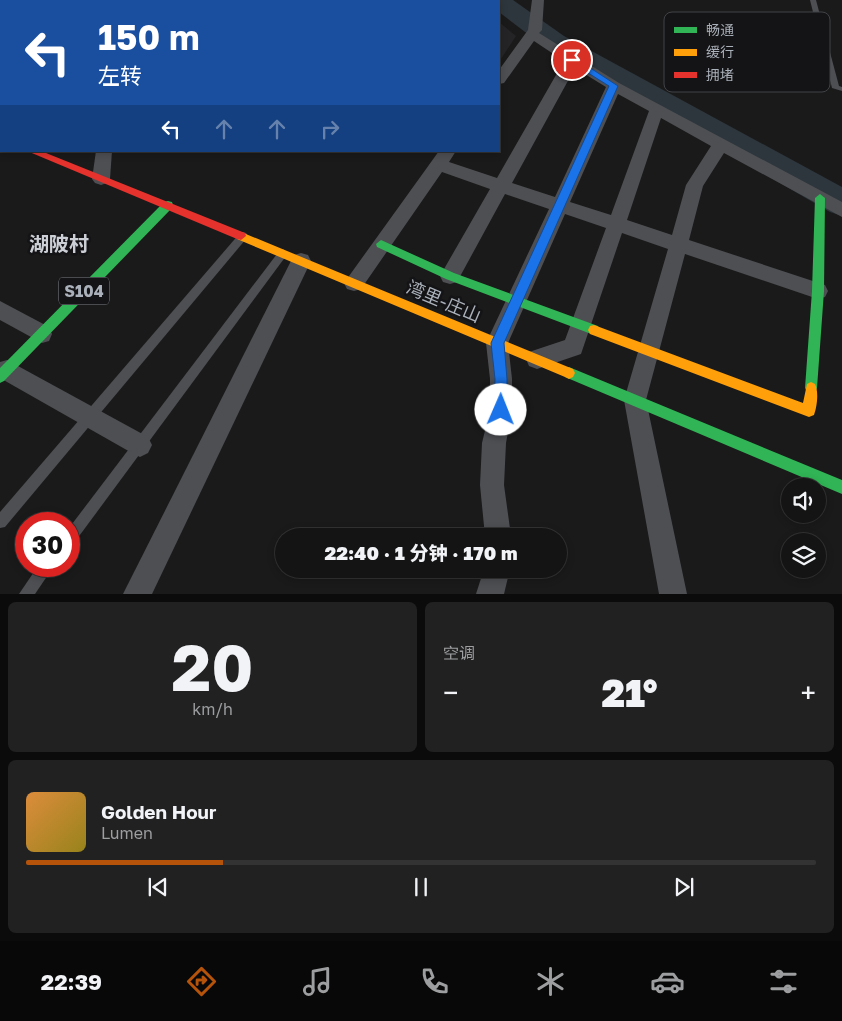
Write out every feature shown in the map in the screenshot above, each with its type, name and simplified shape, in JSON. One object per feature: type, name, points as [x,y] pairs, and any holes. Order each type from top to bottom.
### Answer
[{"type":"main road","name":"湾里-庄山","points":[[34,152],[243,236],[842,487]]},
{"type":"main road","points":[[381,244],[450,276],[809,411],[818,291],[820,198]]},
{"type":"main road","name":"S104","points":[[4,374],[168,205]]},
{"type":"street","points":[[500,79],[533,32],[537,4]]},
{"type":"street","points":[[533,32],[572,60],[614,86],[842,210]]},
{"type":"street","points":[[450,276],[572,60]]},
{"type":"street","points":[[497,528],[492,485],[494,443],[501,410],[498,343],[614,86]]},
{"type":"street","points":[[536,359],[573,347],[657,109]]},
{"type":"street","points":[[673,594],[635,400],[680,245],[695,185],[721,144]]},
{"type":"street","points":[[101,179],[104,152]]},
{"type":"street","points":[[354,283],[443,158],[501,185],[818,291]]},
{"type":"street","points":[[137,594],[194,474],[292,257]]},
{"type":"street","points":[[0,310],[42,334]]},
{"type":"street","points":[[4,374],[90,416],[140,445]]},
{"type":"street","points":[[490,594],[495,578]]},
{"type":"lane","points":[[830,65],[836,88],[842,89]]},
{"type":"lane","points":[[0,522],[243,236]]},
{"type":"lane","points":[[80,524],[140,445],[292,257]]},
{"type":"lane","points":[[26,594],[39,577]]},
{"type":"shaded area","points":[[500,23],[516,36],[500,60]]},
{"type":"waterway","points":[[500,2],[555,42],[842,203]]},
{"type":"traffic: fast","points":[[811,388],[818,291],[820,198]]},
{"type":"traffic: fast","points":[[0,377],[168,205]]},
{"type":"traffic: fast","points":[[381,244],[450,276],[594,330]]},
{"type":"traffic: fast","points":[[569,373],[842,487]]},
{"type":"traffic: slow","points":[[241,236],[569,373]]},
{"type":"traffic: slow","points":[[594,330],[809,411],[811,388]]},
{"type":"traffic: jam","points":[[33,152],[241,236]]},
{"type":"district","name":"湖陂村","points":[[59,243]]},
{"type":"route","points":[[501,410],[498,343],[614,86],[572,60]]}]
